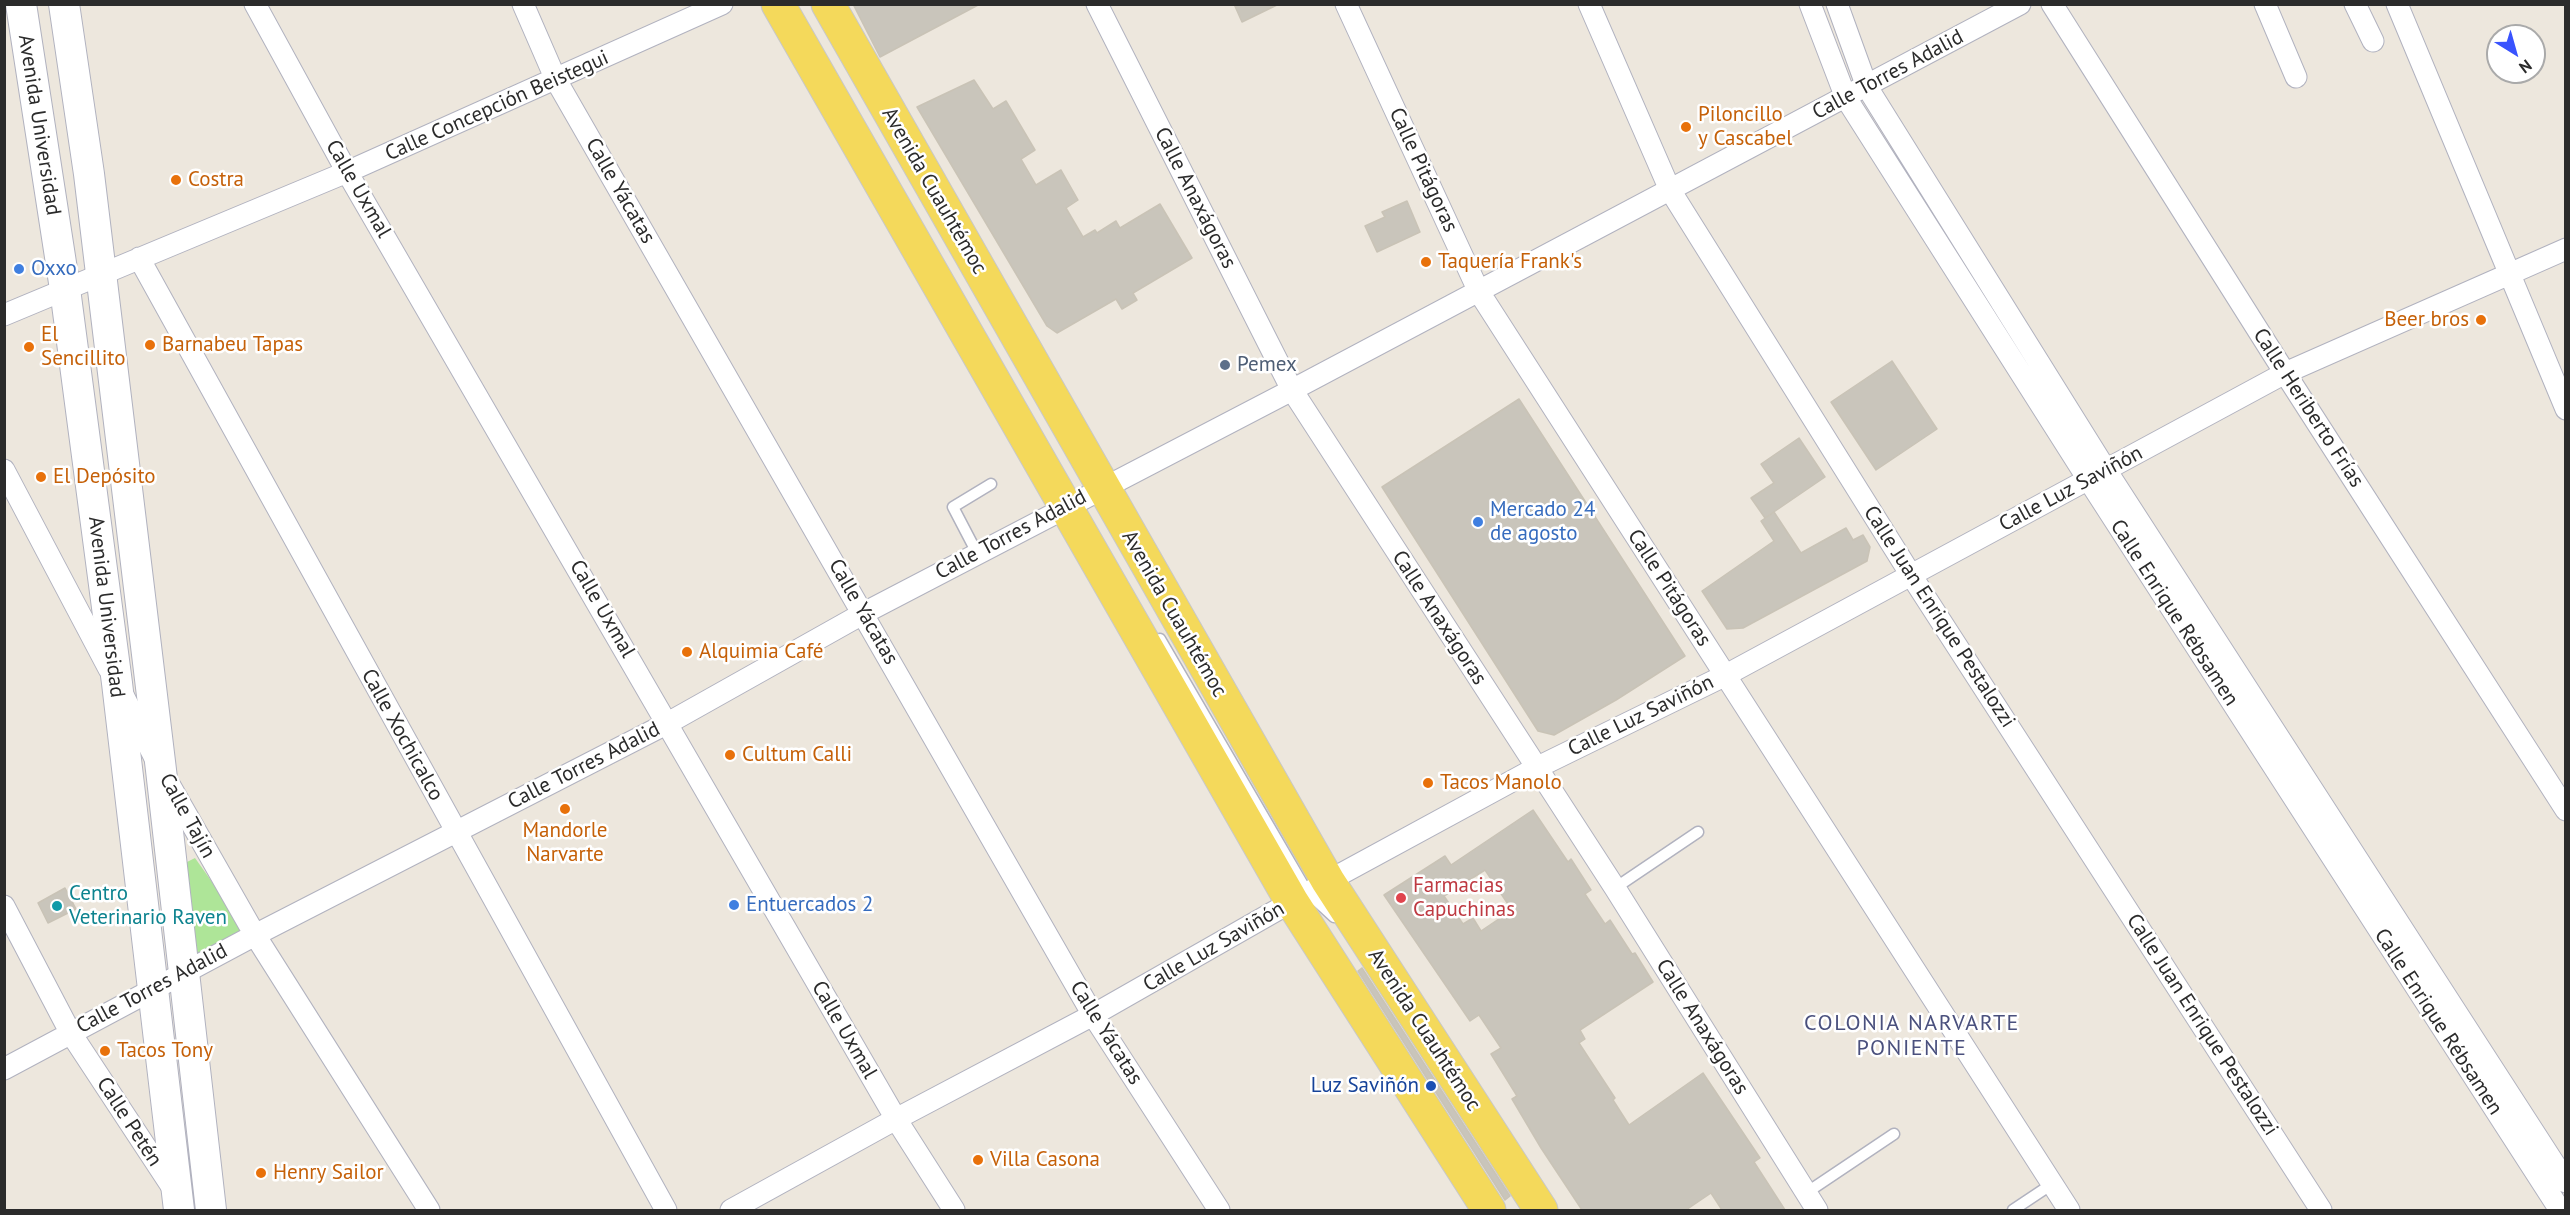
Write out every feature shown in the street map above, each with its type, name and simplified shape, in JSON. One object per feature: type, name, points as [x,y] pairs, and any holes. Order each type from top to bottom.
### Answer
[{"type":"main road","name":"Avenida Universidad","points":[[64,4],[90,174],[162,770],[211,1210]]},
{"type":"main road","name":"Avenida Cuauhtémoc","points":[[778,4],[1081,499],[1309,892],[1489,1210]]},
{"type":"main road","name":"Avenida Cuauhtémoc","points":[[828,4],[1081,499]]},
{"type":"main road","name":"Avenida Universidad","points":[[18,10],[65,289],[117,682],[152,989],[181,1205]]},
{"type":"main road","name":"Avenida Cuauhtémoc","points":[[1309,892],[1540,1210]]},
{"type":"street","name":"Calle Uxmal","points":[[255,4],[347,172],[896,1119],[954,1210]]},
{"type":"street","name":"Calle Yácatas","points":[[523,4],[556,80],[1093,1015],[1219,1210]]},
{"type":"street","name":"Calle Concepción Beistegui","points":[[4,315],[65,289],[101,277],[139,258],[347,172],[722,4]]},
{"type":"street","name":"Calle Anaxágoras","points":[[1096,4],[1292,390],[1615,888],[1812,1202]]},
{"type":"street","name":"Calle Pitágoras","points":[[1346,4],[1479,292],[2069,1210]]},
{"type":"street","name":"Calle Juan Enrique Pestalozzi","points":[[1589,4],[1670,190],[1911,575],[2321,1210]]},
{"type":"street","name":"Calle Enrique Rébsamen","points":[[1810,4],[1846,98],[2565,1182]]},
{"type":"street","name":"Calle Enrique Rébsamen","points":[[1837,4],[1867,87],[2097,475],[2560,1210]]},
{"type":"street","name":"Calle Torres Adalid","points":[[4,1069],[255,935],[668,723],[864,613],[1479,292],[2020,4]]},
{"type":"street","name":"Calle Heriberto Frías","points":[[2052,4],[2565,810]]},
{"type":"street","points":[[2265,4],[2296,77]]},
{"type":"street","points":[[2355,4],[2373,41]]},
{"type":"street","points":[[2397,4],[2565,409]]},
{"type":"street","name":"Calle Luz Saviñón","points":[[731,1210],[896,1119],[1093,1015],[1309,892],[1536,768],[1726,675],[2285,373],[2565,249]]},
{"type":"street","name":"Calle Xochicalco","points":[[139,258],[666,1210]]},
{"type":"street","name":"Calle Tajín","points":[[4,470],[162,770],[255,935],[429,1210]]},
{"type":"street","name":"Calle Petén","points":[[4,906],[70,1032],[181,1205]]},
{"type":"lane","points":[[977,553],[952,507],[992,484]]},
{"type":"lane","points":[[1152,624],[1309,892],[1339,924]]},
{"type":"lane","points":[[1615,888],[1698,832]]},
{"type":"lane","points":[[1309,892],[1315,924],[1498,1210]]},
{"type":"lane","points":[[1812,1202],[1894,1134]]},
{"type":"lane","points":[[2013,1210],[2052,1184]]},
{"type":"green space","points":[[195,858],[247,931],[196,955],[185,863]]},
{"type":"building","points":[[853,4],[980,4],[880,57]]},
{"type":"building","points":[[1234,4],[1279,4],[1242,22]]},
{"type":"building","points":[[974,80],[993,109],[1006,101],[1035,150],[1021,159],[1036,185],[1061,170],[1078,200],[1066,208],[1083,237],[1095,230],[1097,233],[1116,221],[1120,228],[1160,204],[1192,258],[1133,293],[1137,300],[1122,309],[1116,299],[1057,333],[1047,326],[917,107]]},
{"type":"building","points":[[1407,201],[1420,232],[1377,252],[1365,226],[1385,217],[1382,212]]},
{"type":"building","points":[[1892,361],[1937,429],[1876,470],[1831,402]]},
{"type":"building","points":[[1519,399],[1685,656],[1616,700],[1554,735],[1538,731],[1382,487]]},
{"type":"building","points":[[1799,438],[1825,477],[1765,518],[1751,498],[1774,483],[1761,464]]},
{"type":"building","points":[[1774,512],[1801,553],[1846,528],[1853,540],[1863,535],[1870,547],[1867,561],[1743,628],[1727,629],[1702,591],[1774,541],[1761,521]]},
{"type":"building","points":[[1533,810],[1568,862],[1571,859],[1591,890],[1585,894],[1605,924],[1610,920],[1653,982],[1580,1030],[1585,1039],[1579,1043],[1615,1098],[1613,1100],[1629,1125],[1703,1073],[1760,1158],[1754,1162],[1785,1210],[1722,1210],[1711,1193],[1686,1210],[1582,1210],[1512,1099],[1517,1096],[1491,1054],[1501,1048],[1479,1015],[1470,1021],[1384,895],[1445,856],[1451,865]],"holes":[[[1485,870],[1512,910],[1481,931],[1473,918],[1463,924],[1444,896]]]},
{"type":"building","name":"Centro Veterinario Raven","points":[[65,888],[76,909],[48,923],[38,903]]},
{"type":"building","points":[[1362,968],[1510,1196],[1505,1200],[1358,971]]},
{"type":"place","name":"Piloncillo y Cascabel","points":[[1686,127]]},
{"type":"place","name":"Costra","points":[[176,180]]},
{"type":"place","name":"Taquería Frank's","points":[[1426,262]]},
{"type":"place","name":"Oxxo","points":[[19,269]]},
{"type":"place","name":"Beer bros","points":[[2481,320]]},
{"type":"place","name":"Barnabeu Tapas","points":[[150,345]]},
{"type":"place","name":"El Sencillito","points":[[29,347]]},
{"type":"place","name":"Pemex","points":[[1225,365]]},
{"type":"place","name":"El Depósito","points":[[41,477]]},
{"type":"place","name":"Mercado 24 de agosto","points":[[1478,522]]},
{"type":"place","name":"Alquimia Café","points":[[687,652]]},
{"type":"place","name":"Cultum Calli","points":[[730,755]]},
{"type":"place","name":"Tacos Manolo","points":[[1428,783]]},
{"type":"place","name":"Mandorle Narvarte","points":[[565,809]]},
{"type":"place","name":"Farmacias Capuchinas","points":[[1401,898]]},
{"type":"place","name":"Entuercados 2","points":[[734,905]]},
{"type":"place","name":"Centro Veterinario Raven","points":[[57,906]]},
{"type":"place","name":"Tacos Tony","points":[[105,1051]]},
{"type":"place","name":"Luz Saviñón","points":[[1431,1086]]},
{"type":"place","name":"Villa Casona","points":[[978,1160]]},
{"type":"place","name":"Henry Sailor","points":[[261,1173]]},
{"type":"district","name":"COLONIA NARVARTE PONIENTE","points":[[1912,1036]]}]
